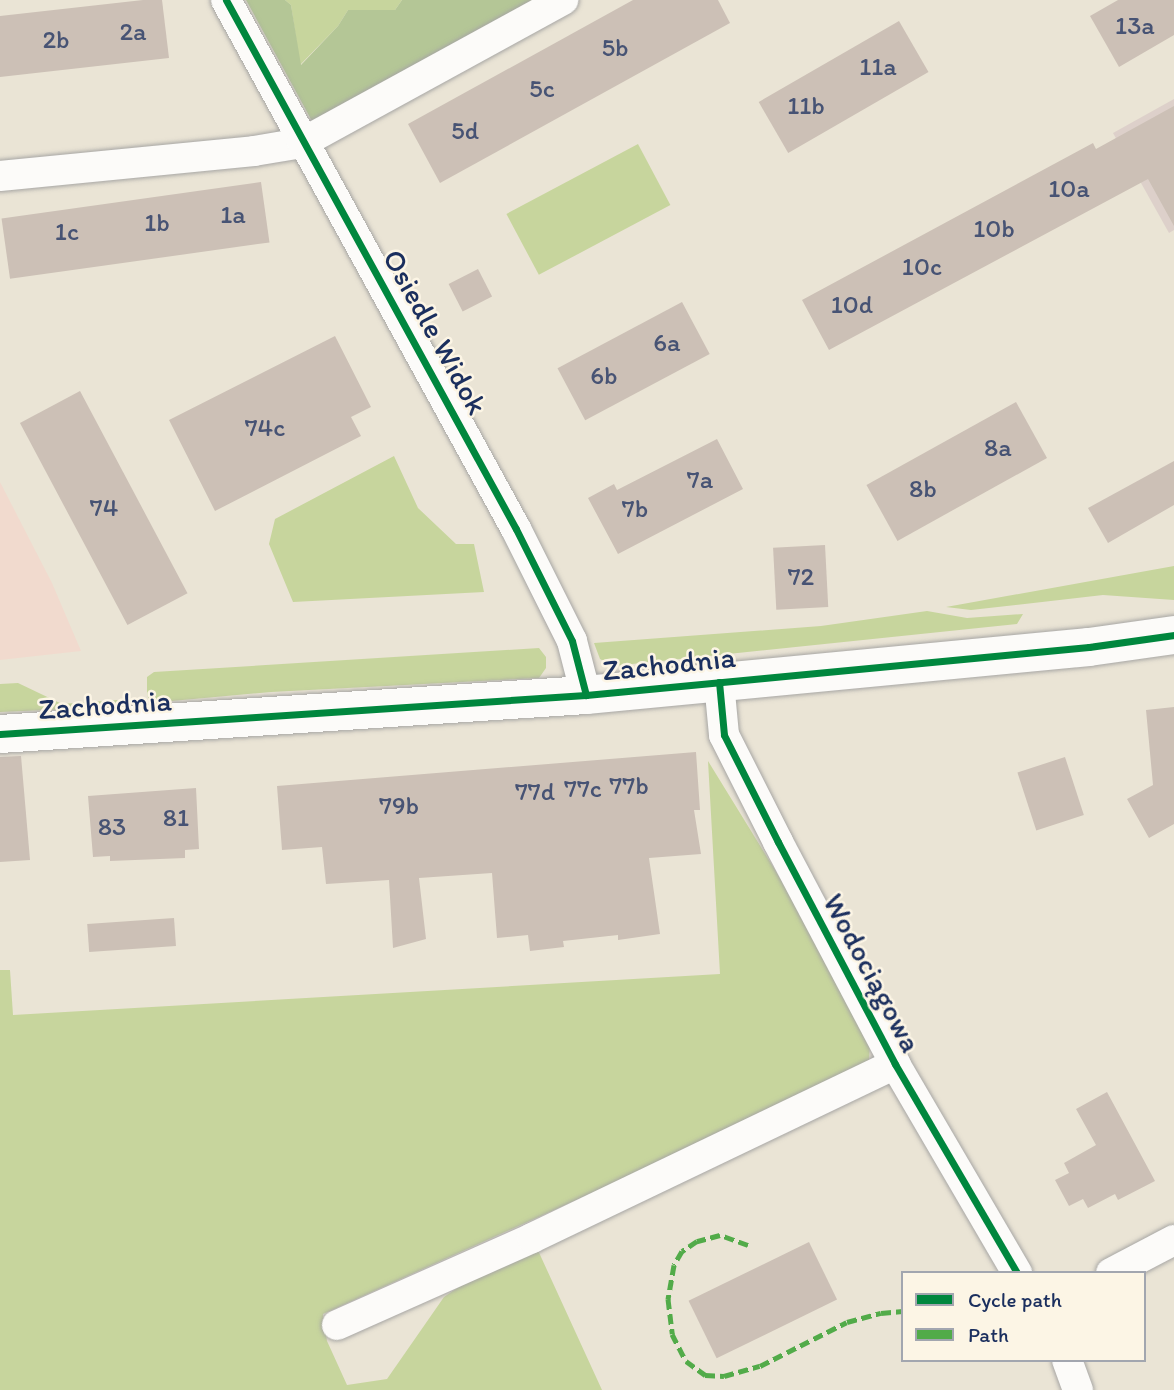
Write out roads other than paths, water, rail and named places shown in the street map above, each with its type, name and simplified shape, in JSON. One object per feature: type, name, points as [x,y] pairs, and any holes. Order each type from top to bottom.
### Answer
[{"type":"street","name":"Osiedle Widok","points":[[226,0],[516,529],[572,641],[586,695]]},
{"type":"street","points":[[0,176],[254,151],[302,143],[563,0]]},
{"type":"street","name":"Zachodnia","points":[[0,734],[586,695],[1089,647],[1174,635]]},
{"type":"street","name":"Wodociągowa","points":[[719,682],[724,735],[895,1064],[1016,1271]]},
{"type":"street","name":"Wodociągowa","points":[[337,1325],[531,1238],[895,1064]]},
{"type":"street","points":[[1115,1271],[1174,1240]]},
{"type":"street","points":[[1068,1362],[1078,1390]]}]
